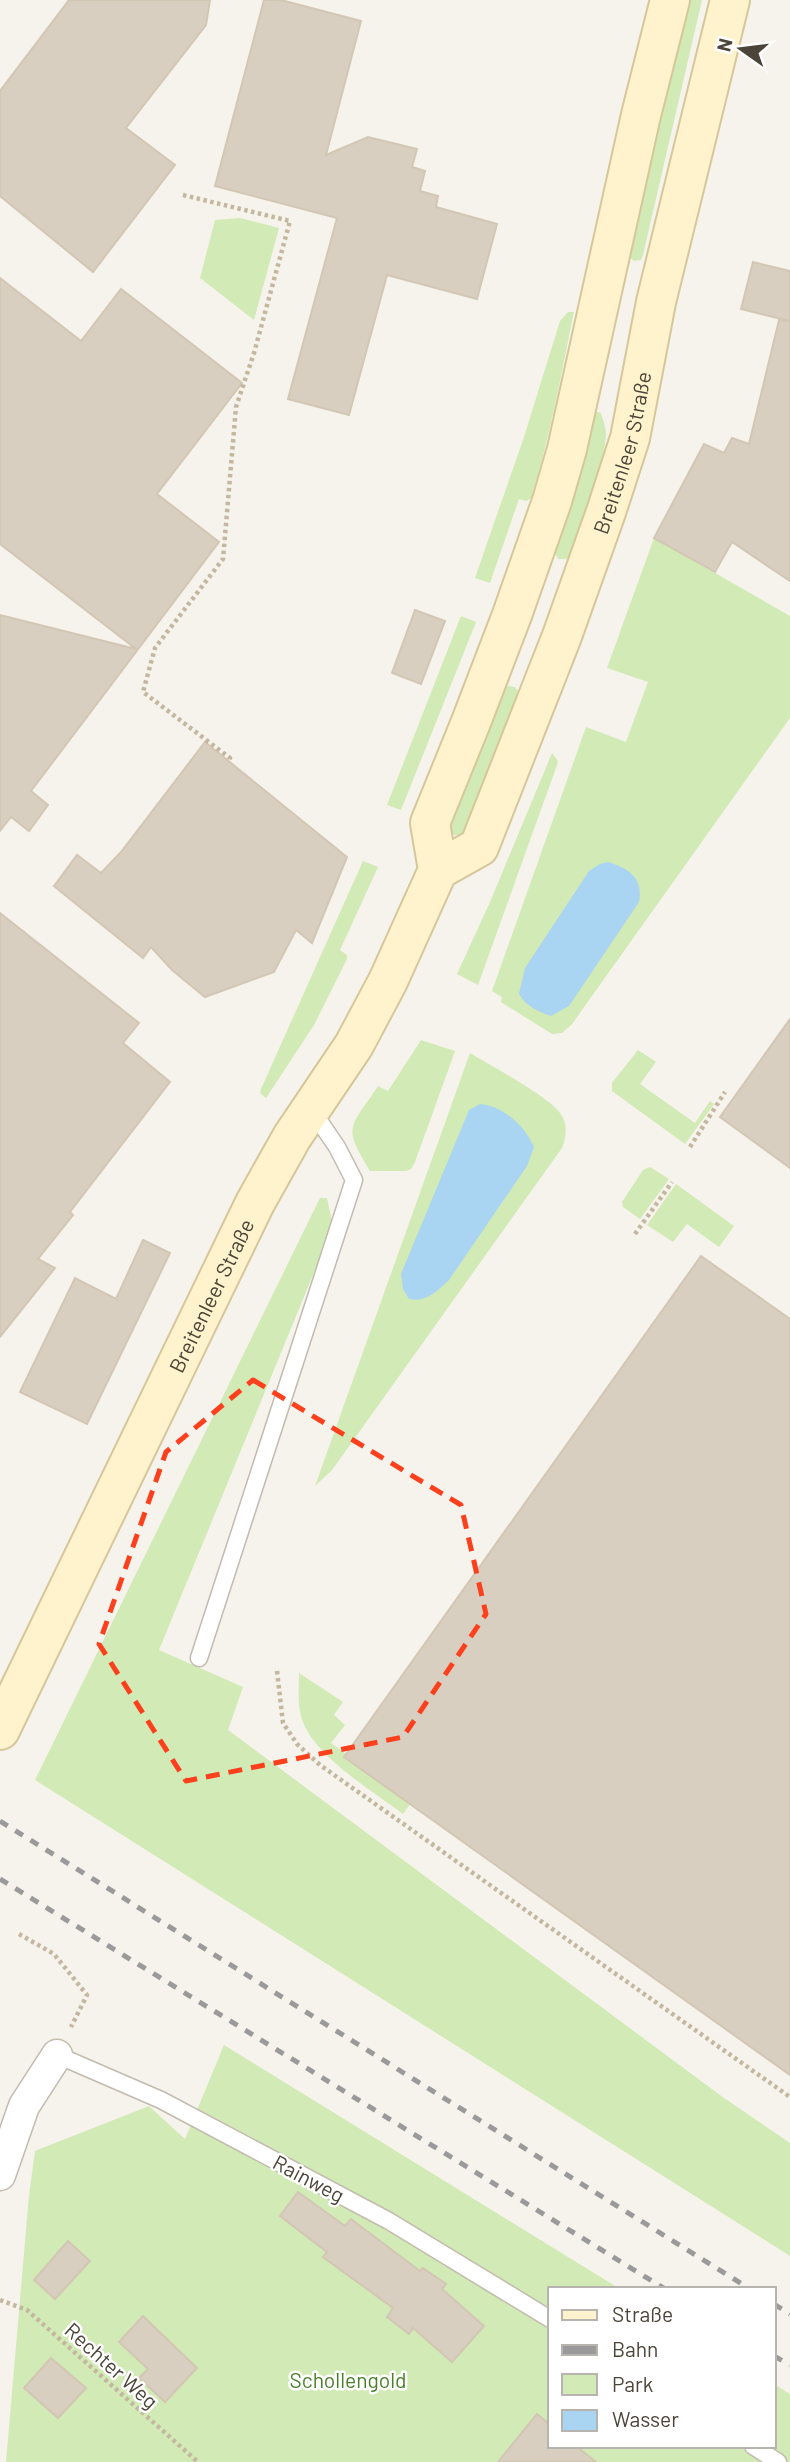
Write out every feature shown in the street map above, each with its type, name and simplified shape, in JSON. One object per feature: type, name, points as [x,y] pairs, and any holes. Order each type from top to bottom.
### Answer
[{"type":"main road","points":[[438,870],[430,823],[512,615],[556,488],[670,0]]},
{"type":"main road","name":"Breitenleer Straße","points":[[0,1730],[9,1688],[280,1156],[354,1045],[383,992],[438,870],[478,847],[562,636],[630,438],[656,302],[730,0]]},
{"type":"street","points":[[0,2175],[24,2106],[57,2055]]},
{"type":"lane","points":[[199,1658],[354,1180],[337,1147],[311,1109]]},
{"type":"lane","name":"Rainweg","points":[[57,2055],[161,2100],[389,2221],[548,2318]]},
{"type":"lane","points":[[756,2448],[778,2462]]},
{"type":"path","points":[[183,195],[290,221],[254,353],[236,407],[223,559],[155,648],[143,692],[230,758],[228,761]]},
{"type":"path","points":[[690,1147],[725,1092]]},
{"type":"path","points":[[635,1234],[672,1182]]},
{"type":"path","points":[[277,1671],[284,1723],[297,1744],[320,1765],[790,2097]]},
{"type":"path","points":[[19,1934],[54,1954],[87,1995],[57,2055]]},
{"type":"path","name":"Rechter Weg","points":[[0,2300],[27,2310],[198,2462]]},
{"type":"highlighted area","points":[[253,1380],[461,1505],[486,1614],[403,1737],[186,1781],[99,1644],[166,1452]]},
{"type":"green space","points":[[689,0],[702,0],[643,255],[641,260],[634,261],[628,256]]},
{"type":"green space","points":[[240,218],[279,228],[254,320],[200,278],[215,220]]},
{"type":"green space","points":[[568,312],[574,312],[538,475],[531,498],[526,501],[519,499],[490,583],[475,578],[524,437],[560,321]]},
{"type":"green space","points":[[595,411],[601,413],[606,432],[601,463],[570,556],[558,559],[554,552]]},
{"type":"green space","points":[[654,538],[790,616],[790,718],[572,1024],[562,1033],[552,1034],[501,1002],[502,997],[492,991],[586,727],[626,742],[648,682],[607,668]]},
{"type":"green space","points":[[461,616],[476,622],[401,810],[387,805]]},
{"type":"green space","points":[[508,686],[515,687],[520,694],[466,829],[461,835],[454,835],[449,824],[503,690]]},
{"type":"green space","points":[[552,753],[558,761],[557,765],[478,985],[457,974]]},
{"type":"green space","points":[[363,861],[378,867],[340,950],[347,955],[347,959],[314,1025],[266,1098],[260,1093],[261,1089]]},
{"type":"green space","points":[[421,1040],[455,1051],[415,1162],[411,1169],[406,1171],[370,1171],[353,1135],[356,1119],[378,1086],[388,1091]]},
{"type":"green space","points":[[638,1050],[656,1062],[640,1084],[695,1123],[710,1101],[714,1104],[685,1144],[612,1091],[612,1083]]},
{"type":"green space","points":[[470,1053],[534,1091],[556,1109],[566,1128],[562,1148],[332,1470],[315,1486]]},
{"type":"green space","points":[[650,1167],[669,1179],[640,1219],[623,1207],[622,1202],[643,1170]]},
{"type":"green space","points":[[676,1184],[734,1226],[719,1247],[687,1224],[673,1242],[647,1225]]},
{"type":"green space","points":[[320,1198],[327,1198],[333,1226],[159,1650],[243,1687],[228,1730],[724,2098],[790,2143],[790,2256],[35,1780]]},
{"type":"green space","points":[[299,1673],[343,1702],[334,1715],[345,1725],[331,1743],[346,1754],[344,1758],[410,1804],[403,1814],[347,1773],[310,1735],[300,1710]]},
{"type":"green space","name":"Schollengold","points":[[224,2045],[617,2287],[548,2287],[548,2448],[776,2448],[776,2385],[790,2394],[790,2462],[6,2462],[35,2151],[149,2106],[185,2139]]},
{"type":"water","points":[[608,862],[629,871],[637,881],[639,902],[569,1006],[551,1016],[525,1002],[519,994],[525,968],[589,871]]},
{"type":"water","points":[[480,1104],[497,1109],[512,1118],[534,1147],[527,1166],[449,1280],[426,1298],[409,1299],[403,1289],[401,1274],[469,1110]]},
{"type":"building","points":[[69,0],[210,0],[206,25],[126,128],[175,165],[93,272],[0,196],[0,91]]},
{"type":"building","points":[[264,0],[281,0],[361,21],[326,155],[368,137],[417,149],[412,167],[425,171],[420,191],[438,196],[436,207],[497,224],[477,299],[387,275],[349,415],[288,399],[337,218],[215,186]]},
{"type":"building","points":[[753,262],[790,271],[790,581],[732,542],[715,572],[654,538],[704,444],[724,453],[732,438],[749,444],[779,320],[789,321],[741,309]]},
{"type":"building","points":[[0,278],[81,341],[121,289],[242,383],[157,494],[219,542],[31,791],[48,805],[29,831],[11,817],[0,831],[0,615],[136,649],[0,544]]},
{"type":"building","points":[[415,610],[445,621],[421,684],[392,673]]},
{"type":"building","points":[[205,742],[347,857],[312,943],[296,930],[274,972],[205,997],[172,970],[151,947],[143,958],[54,886],[77,855],[101,873],[121,852]]},
{"type":"building","points":[[0,913],[139,1023],[123,1043],[170,1082],[70,1212],[73,1215],[38,1259],[55,1268],[0,1337]]},
{"type":"building","points":[[790,1019],[790,1168],[720,1117]]},
{"type":"building","points":[[143,1240],[170,1253],[87,1424],[20,1392],[75,1278],[116,1299]]},
{"type":"building","points":[[701,1256],[790,1319],[790,2075],[344,1757]]},
{"type":"building","points":[[298,2192],[345,2226],[351,2219],[420,2271],[423,2268],[446,2284],[442,2289],[484,2326],[452,2362],[413,2328],[409,2334],[387,2317],[393,2308],[323,2257],[327,2252],[280,2216]]},
{"type":"building","points":[[68,2241],[90,2261],[55,2299],[34,2280]]},
{"type":"building","points":[[143,2316],[197,2368],[165,2402],[139,2378],[148,2369],[119,2342]]},
{"type":"building","points":[[51,2358],[86,2388],[58,2418],[24,2388]]},
{"type":"building","points":[[537,2414],[548,2423],[548,2448],[578,2448],[596,2462],[498,2462]]},
{"type":"railway","points":[[0,1821],[747,2287]]},
{"type":"railway","points":[[0,1879],[662,2287]]},
{"type":"railway","points":[[776,2305],[790,2314]]},
{"type":"railway","points":[[776,2357],[790,2365]]}]
